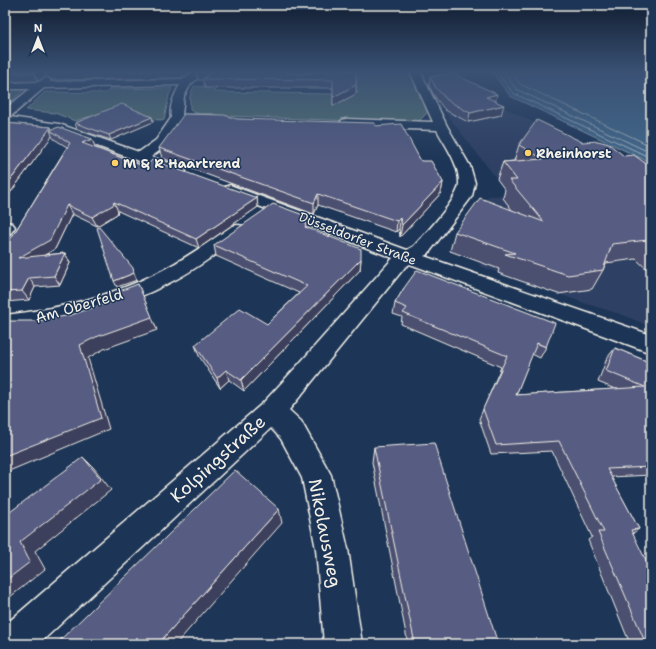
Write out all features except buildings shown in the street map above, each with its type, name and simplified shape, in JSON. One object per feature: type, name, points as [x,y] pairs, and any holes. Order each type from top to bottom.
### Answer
[{"type":"street","points":[[5,115],[22,101]]},
{"type":"street","points":[[142,157],[161,143],[177,118],[176,112],[178,101]]},
{"type":"street","name":"Kolpingstraße","points":[[12,644],[272,411],[308,371],[398,263],[421,250],[464,196],[466,182],[463,166],[429,101]]},
{"type":"street","points":[[177,118],[223,120]]},
{"type":"street","points":[[5,120],[43,124],[55,127],[193,176]]},
{"type":"street","points":[[331,123],[441,126]]},
{"type":"street","name":"Düsseldorfer Straße","points":[[215,184],[408,257],[651,344]]},
{"type":"street","name":"Am Oberfeld","points":[[5,323],[26,321],[100,304],[152,283],[195,260],[273,206]]},
{"type":"street","name":"Nikolausweg","points":[[272,411],[291,430],[316,475],[332,549],[343,644]]},
{"type":"shaded area","points":[[437,101],[491,101],[651,181],[651,327],[623,315],[479,266],[481,262],[450,251],[474,217],[480,204],[489,196],[509,195]]},
{"type":"green space","points":[[5,101],[11,101],[5,106]]},
{"type":"green space","points":[[35,101],[168,101],[164,120],[88,117],[75,121],[55,113],[26,110]]},
{"type":"green space","points":[[190,101],[424,101],[429,111],[418,122],[407,123],[200,115],[190,110]]},
{"type":"water","points":[[521,101],[651,101],[651,163]]},
{"type":"place","name":"Rheinhorst","points":[[528,153]]},
{"type":"place","name":"M & R Haartrend","points":[[115,163]]}]
